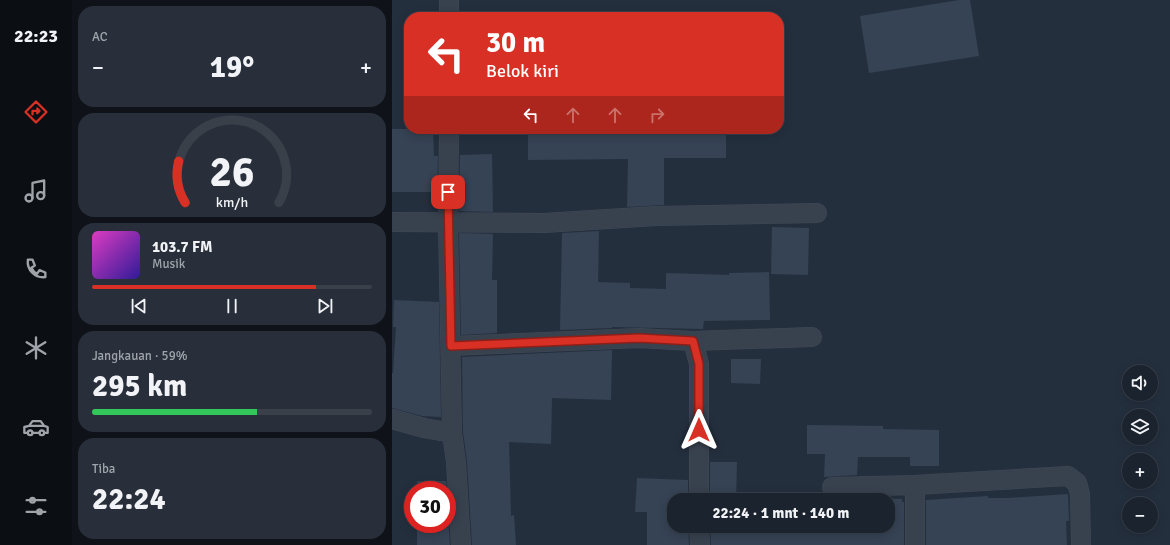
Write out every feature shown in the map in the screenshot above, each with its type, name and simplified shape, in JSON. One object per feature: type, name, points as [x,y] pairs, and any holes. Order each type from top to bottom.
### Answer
[{"type":"street","points":[[448,0],[449,12]]},
{"type":"street","points":[[449,134],[448,223],[452,433],[456,462],[461,545]]},
{"type":"street","points":[[392,222],[544,222],[656,216],[817,213]]},
{"type":"street","points":[[451,346],[639,338],[693,341],[812,337]]},
{"type":"street","points":[[693,341],[699,364],[699,493]]},
{"type":"street","points":[[392,419],[424,428],[452,433]]},
{"type":"street","points":[[832,487],[915,485],[1068,476],[1077,483],[1080,494],[1081,545]]},
{"type":"street","points":[[915,485],[915,545]]},
{"type":"street","points":[[699,533],[700,545]]},
{"type":"building","points":[[959,0],[970,0],[979,56],[869,73],[860,16]]},
{"type":"building","points":[[392,129],[404,129],[404,134],[433,134],[434,156],[438,156],[437,192],[392,192]]},
{"type":"building","points":[[528,134],[726,134],[726,158],[664,158],[664,205],[627,207],[628,159],[528,160]]},
{"type":"building","points":[[492,154],[493,212],[459,211],[460,155]]},
{"type":"building","points":[[772,227],[809,228],[808,275],[771,274]]},
{"type":"building","points":[[599,231],[598,282],[630,283],[630,288],[666,289],[666,273],[729,275],[729,273],[769,272],[770,320],[704,321],[703,329],[612,327],[560,330],[562,233]]},
{"type":"building","points":[[459,233],[493,234],[492,280],[497,280],[497,333],[461,335]]},
{"type":"building","points":[[394,300],[439,302],[441,417],[422,416],[392,408],[392,373],[396,327],[393,327]]},
{"type":"building","points":[[612,350],[611,400],[552,398],[551,444],[509,442],[511,516],[514,515],[516,545],[472,545],[467,461],[463,432],[462,357]]},
{"type":"building","points":[[731,359],[761,359],[760,384],[731,383]]},
{"type":"building","points":[[807,425],[883,426],[883,429],[939,430],[939,466],[910,466],[910,457],[858,457],[857,475],[824,477],[825,454],[807,454]]},
{"type":"building","points":[[710,462],[737,462],[736,493],[710,493]]},
{"type":"building","points":[[637,478],[688,480],[688,493],[667,493],[667,533],[688,533],[689,545],[647,545],[647,512],[635,512]]},
{"type":"building","points":[[1068,494],[1069,521],[1066,521],[1067,545],[926,545],[926,500],[988,496],[988,498],[1008,498]]},
{"type":"building","points":[[895,499],[902,499],[902,502],[904,502],[904,545],[711,545],[710,533],[895,533]]},
{"type":"building","points":[[417,533],[449,533],[450,545],[417,545]]},
{"type":"route","points":[[448,192],[451,346],[639,338],[693,341],[699,364],[699,430]]}]
